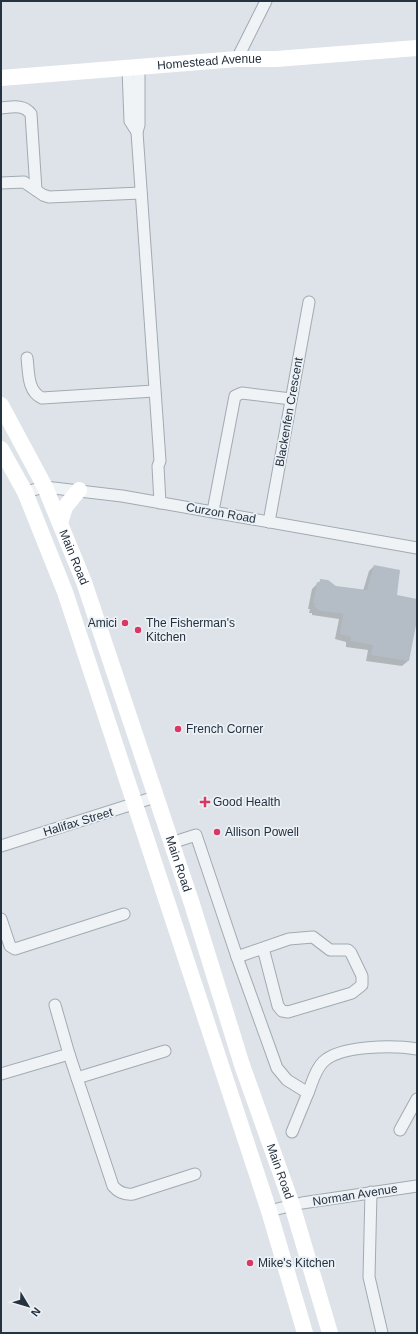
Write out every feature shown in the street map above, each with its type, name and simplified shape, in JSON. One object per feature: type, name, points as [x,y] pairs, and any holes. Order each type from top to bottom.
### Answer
[{"type":"main road","name":"Homestead Avenue","points":[[1,78],[237,59],[276,58],[417,48]]},
{"type":"main road","name":"Main Road","points":[[1,405],[45,487],[105,642],[242,1065],[292,1205],[330,1333]]},
{"type":"main road","name":"Main Road","points":[[1,449],[25,492],[65,592],[269,1211],[305,1333]]},
{"type":"main road","points":[[60,523],[65,507],[79,490]]},
{"type":"street","points":[[237,59],[266,1]]},
{"type":"street","points":[[133,68],[139,125],[137,132],[151,319],[154,391],[160,461],[164,466],[163,503]]},
{"type":"street","points":[[1,108],[22,107],[28,109],[31,114],[36,190]]},
{"type":"street","points":[[1,183],[24,182],[48,197],[141,194]]},
{"type":"street","name":"Blackenfen Crescent","points":[[269,522],[309,302]]},
{"type":"street","points":[[27,358],[32,390],[35,395],[42,398],[154,391]]},
{"type":"street","points":[[212,511],[235,396],[242,393],[291,399]]},
{"type":"street","name":"Curzon Road","points":[[25,492],[45,487],[79,490],[212,511],[417,548]]},
{"type":"street","name":"Halifax Street","points":[[1,846],[135,805],[155,797]]},
{"type":"street","points":[[171,843],[196,835],[237,957],[277,1068],[287,1080],[308,1093]]},
{"type":"street","points":[[1,919],[10,946],[15,949],[124,914]]},
{"type":"street","points":[[237,957],[263,948],[289,939],[305,936],[315,937],[330,950],[348,950],[351,953],[362,976],[362,985],[352,993],[288,1012],[282,1011],[278,1006],[263,948]]},
{"type":"street","points":[[55,1005],[69,1054],[113,1186],[117,1191],[128,1195],[133,1194],[195,1174]]},
{"type":"street","points":[[292,1132],[318,1068],[331,1056],[376,1046],[399,1046],[417,1049]]},
{"type":"street","points":[[77,1078],[165,1051]]},
{"type":"street","points":[[1,1074],[69,1054]]},
{"type":"street","points":[[400,1130],[417,1099]]},
{"type":"street","name":"Norman Avenue","points":[[269,1211],[292,1205],[417,1186]]},
{"type":"street","points":[[371,1192],[369,1277],[382,1333]]},
{"type":"building","points":[[374,565],[400,570],[397,595],[417,599],[417,620],[409,661],[371,655],[373,645],[351,641],[351,637],[340,634],[343,614],[317,610],[317,608],[314,607],[315,604],[313,603],[317,582],[320,583],[320,579],[328,580],[336,586],[367,590]]},
{"type":"place","name":"Amici","points":[[125,623]]},
{"type":"place","name":"The Fisherman's Kitchen","points":[[138,630]]},
{"type":"place","name":"French Corner","points":[[178,729]]},
{"type":"place","name":"Good Health","points":[[205,802]]},
{"type":"place","name":"Allison Powell","points":[[217,832]]},
{"type":"place","name":"Mike's Kitchen","points":[[250,1263]]}]
